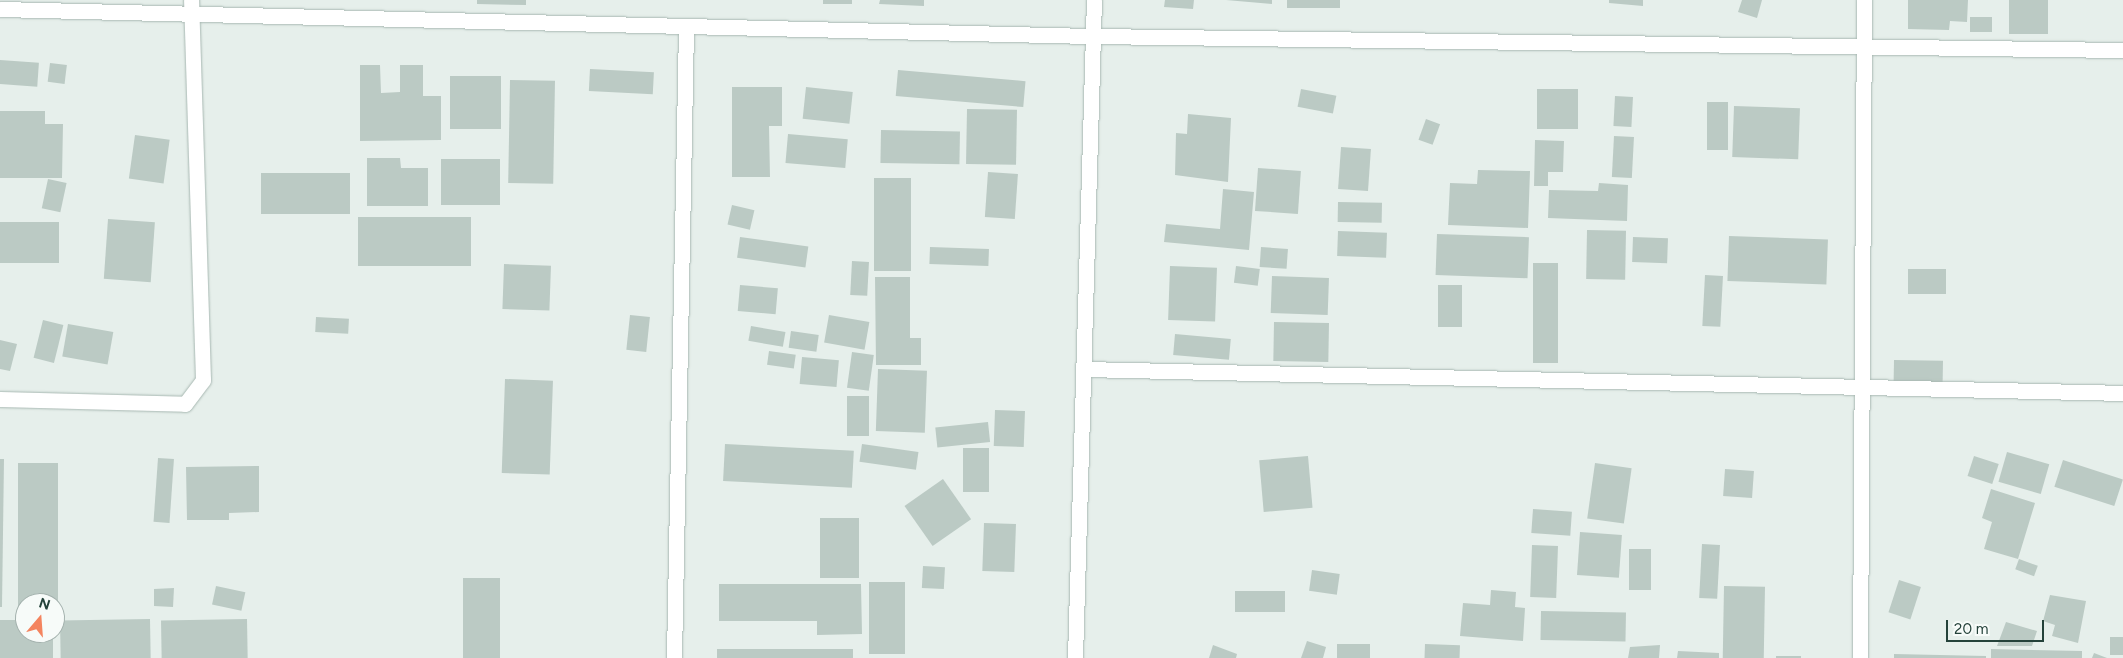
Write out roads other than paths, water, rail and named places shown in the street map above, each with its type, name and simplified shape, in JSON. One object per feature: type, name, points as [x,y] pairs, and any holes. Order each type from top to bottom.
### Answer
[{"type":"street","points":[[1074,658],[1094,0]]},
{"type":"street","points":[[1860,658],[1864,0]]},
{"type":"street","points":[[0,9],[191,7],[686,26],[1093,36],[1864,49],[2123,50]]},
{"type":"street","points":[[0,399],[185,404],[203,380],[191,7]]},
{"type":"street","points":[[674,658],[686,26]]},
{"type":"street","points":[[1084,369],[2123,394]]}]
